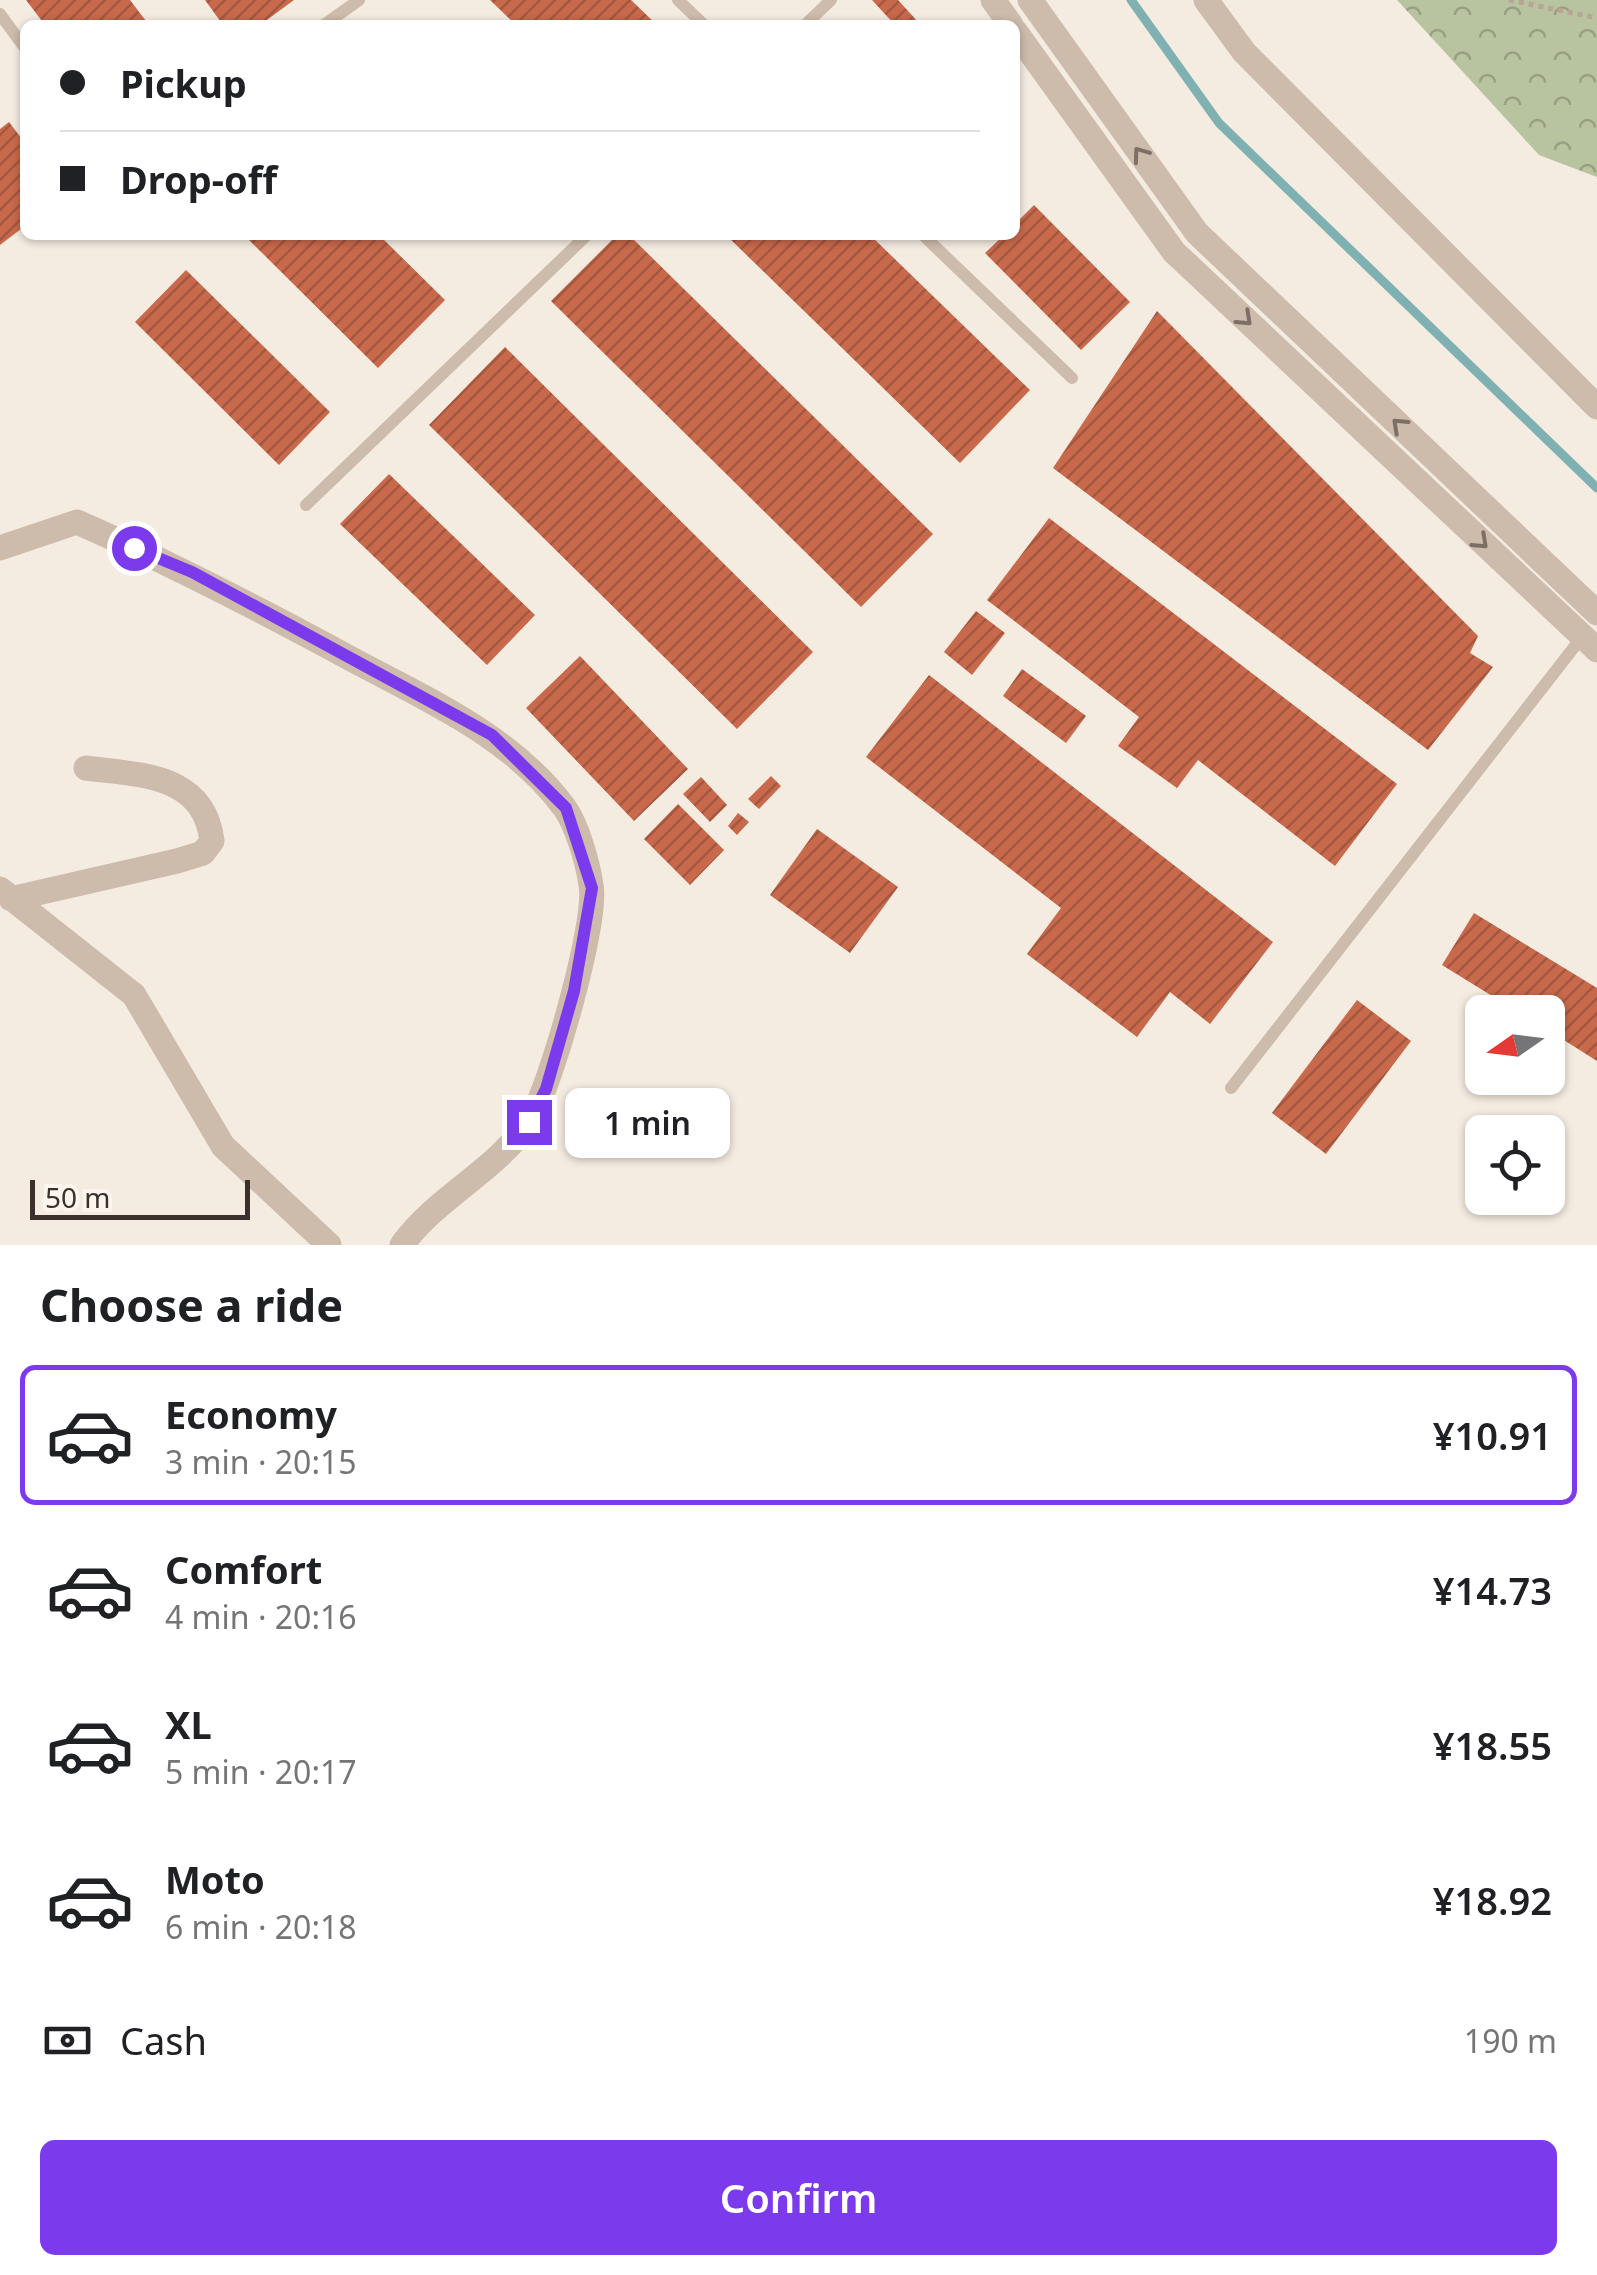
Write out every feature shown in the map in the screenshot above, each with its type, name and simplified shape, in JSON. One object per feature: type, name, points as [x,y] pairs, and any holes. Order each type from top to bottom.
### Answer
[{"type":"street","points":[[1030,0],[1196,233],[1597,613]]},
{"type":"street","points":[[1206,0],[1244,52],[1597,406]]},
{"type":"street","points":[[1020,38],[1174,252],[1590,644]]},
{"type":"street","points":[[0,548],[78,522],[192,572],[492,735],[566,808],[592,888],[574,991],[546,1089],[529,1122],[472,1179],[418,1223],[402,1245]]},
{"type":"street","points":[[5,894],[177,861],[203,853],[212,841],[210,818],[186,788],[140,775],[86,768]]},
{"type":"street","points":[[5,894],[134,995],[223,1146],[329,1245]]},
{"type":"lane","points":[[331,20],[359,0]]},
{"type":"lane","points":[[678,0],[699,20]]},
{"type":"lane","points":[[810,20],[831,0]]},
{"type":"lane","points":[[0,14],[20,41]]},
{"type":"lane","points":[[306,505],[581,240]]},
{"type":"lane","points":[[929,240],[1072,378]]},
{"type":"lane","points":[[1231,1088],[1590,644]]},
{"type":"path","points":[[1509,0],[1597,18]]},
{"type":"green space","points":[[1397,0],[1597,0],[1597,177],[1539,155]]},
{"type":"building","points":[[26,0],[130,0],[145,20],[41,20]]},
{"type":"building","points":[[205,0],[294,0],[267,20],[219,20]]},
{"type":"building","points":[[490,0],[631,0],[652,20],[511,20]]},
{"type":"building","points":[[872,0],[898,0],[916,20],[890,20]]},
{"type":"building","points":[[9,122],[20,136],[20,230],[0,245],[0,129]]},
{"type":"building","points":[[1034,205],[1130,302],[1081,350],[985,253],[999,240],[1020,240],[1020,219]]},
{"type":"building","points":[[249,240],[384,240],[445,300],[378,368]]},
{"type":"building","points":[[612,240],[634,240],[933,534],[861,607],[551,301]]},
{"type":"building","points":[[731,240],[875,240],[1030,390],[960,463]]},
{"type":"building","points":[[186,270],[330,412],[279,465],[135,322]]},
{"type":"building","points":[[1157,311],[1478,636],[1470,653],[1493,667],[1428,750],[1053,468]]},
{"type":"building","points":[[505,347],[813,652],[737,729],[429,425]]},
{"type":"building","points":[[389,474],[535,615],[487,665],[340,524]]},
{"type":"building","points":[[1049,518],[1397,784],[1335,866],[1198,760],[1177,788],[1118,746],[1139,717],[987,600]]},
{"type":"building","points":[[976,611],[1005,633],[972,675],[944,652]]},
{"type":"building","points":[[580,656],[688,769],[634,821],[526,708]]},
{"type":"building","points":[[1022,669],[1086,716],[1066,743],[1003,696]]},
{"type":"building","points":[[929,675],[1273,942],[1210,1024],[1170,992],[1137,1037],[1027,954],[1061,908],[866,757]]},
{"type":"building","points":[[771,776],[781,786],[759,809],[748,799]]},
{"type":"building","points":[[701,777],[727,805],[710,822],[683,794]]},
{"type":"building","points":[[678,804],[724,850],[690,885],[644,839]]},
{"type":"building","points":[[738,813],[749,822],[737,835],[728,826]]},
{"type":"building","points":[[817,829],[898,887],[850,953],[770,895]]},
{"type":"building","points":[[1474,913],[1597,988],[1597,1061],[1565,1041],[1565,995],[1491,995],[1442,965]]},
{"type":"building","points":[[1357,1000],[1411,1041],[1326,1154],[1272,1113]]},
{"type":"waterway","points":[[1131,0],[1219,123],[1597,488]]},
{"type":"route","points":[[134,548],[192,572],[492,735],[566,808],[592,888],[574,991],[546,1089],[529,1122]]}]
